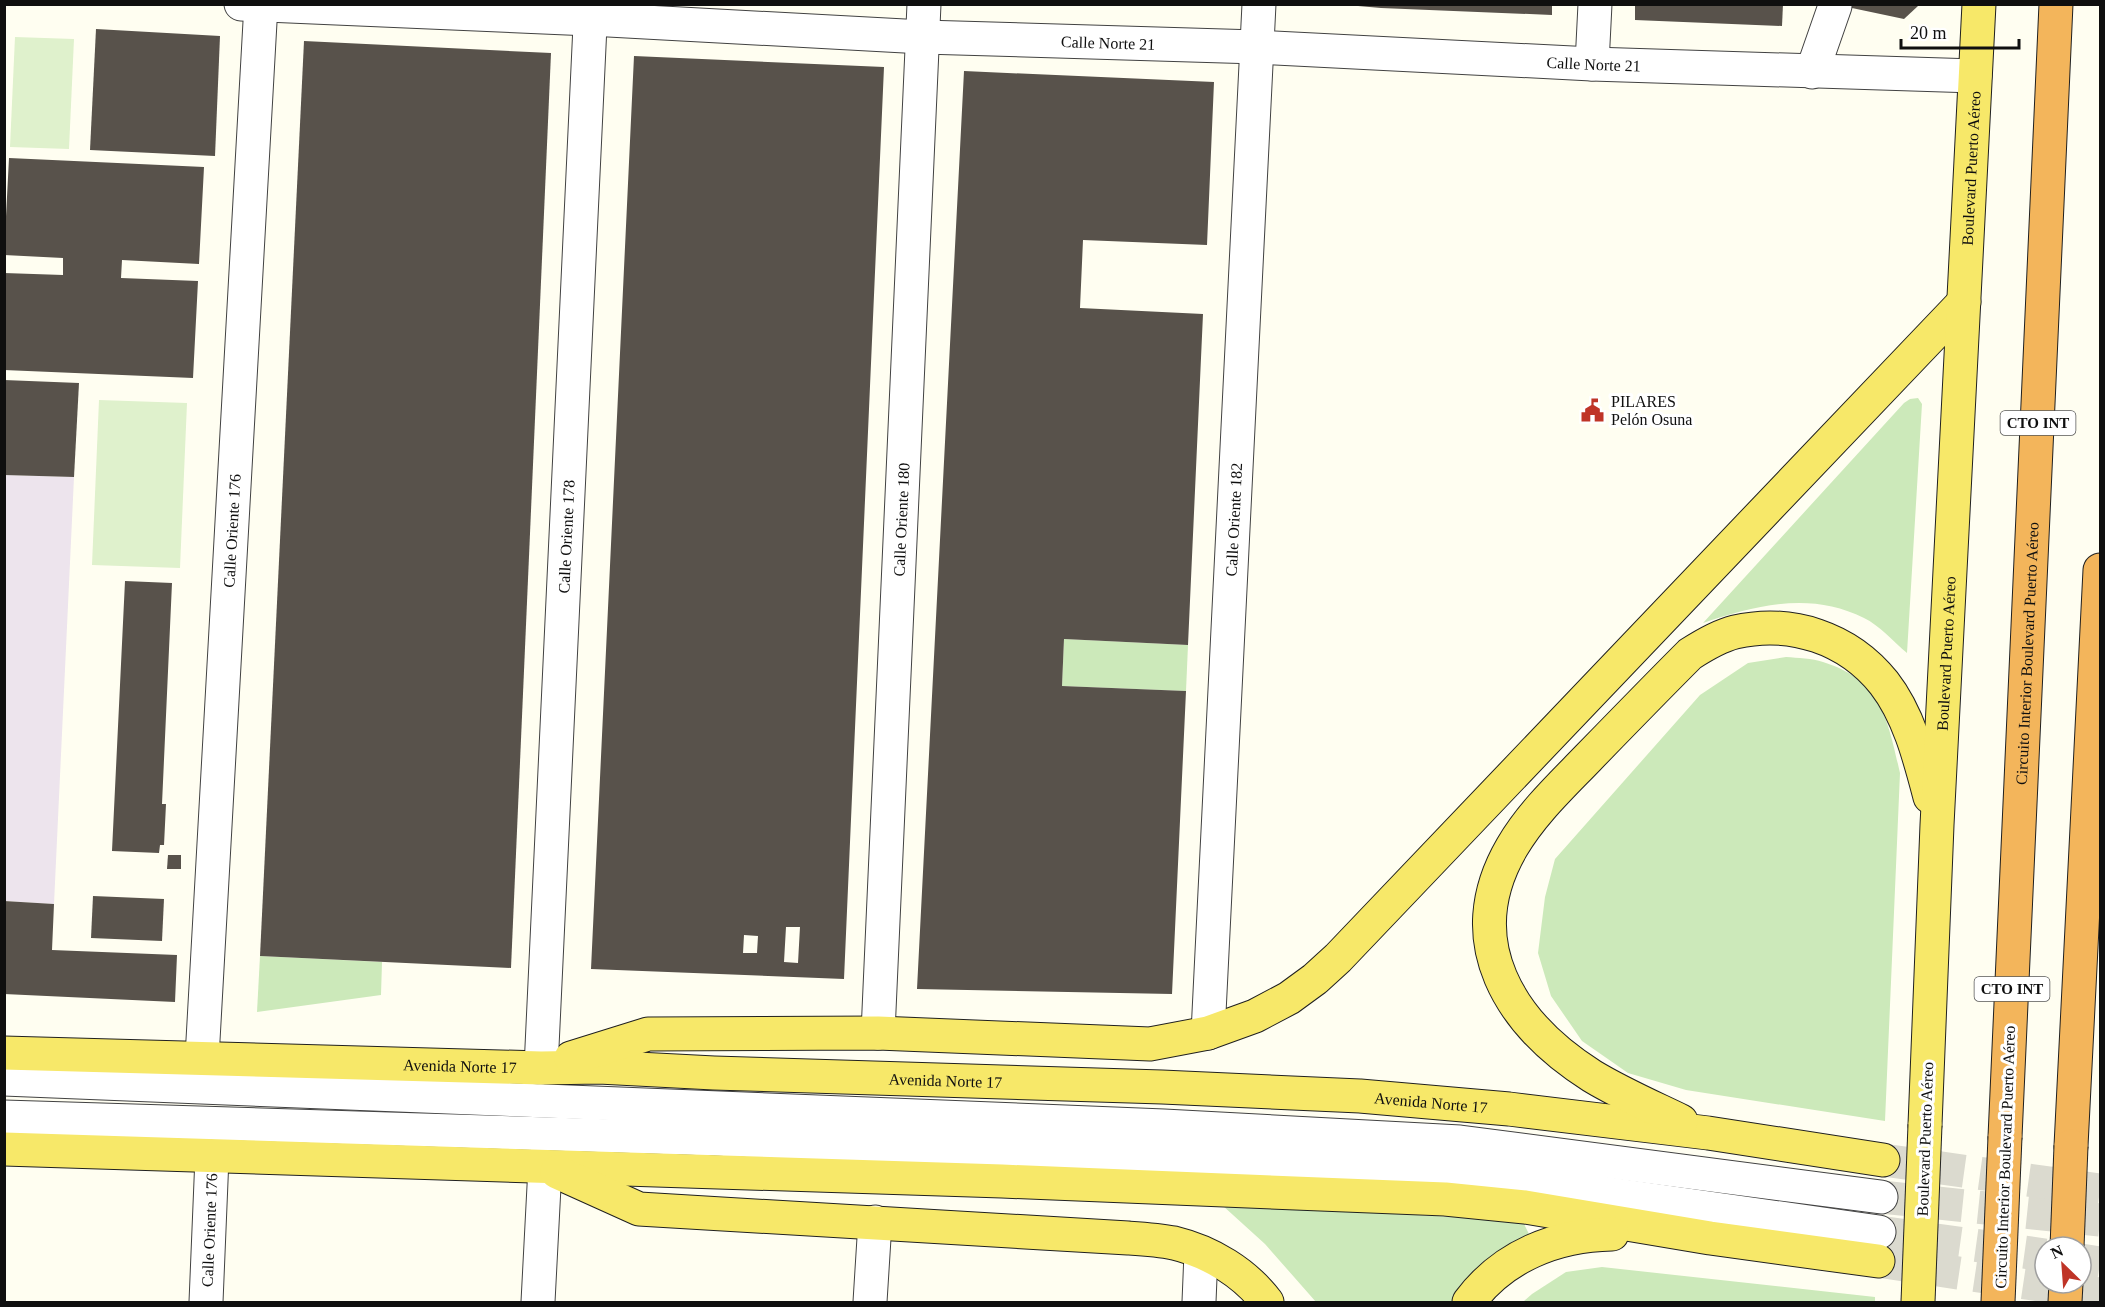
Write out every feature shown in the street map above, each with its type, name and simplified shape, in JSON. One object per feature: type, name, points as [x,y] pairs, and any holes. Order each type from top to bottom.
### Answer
[{"type":"highway","name":"Circuito Interior Boulevard Puerto Aéreo","points":[[1998,1302],[2056,4]]},
{"type":"highway","points":[[2067,1235],[2100,570]]},
{"type":"main road","name":"Boulevard Puerto Aéreo","points":[[1918,1302],[1938,825],[1979,4]]},
{"type":"main road","points":[[541,1068],[648,1035],[878,1033],[1150,1044],[1208,1033],[1255,1016],[1289,998],[1338,958],[1964,302]]},
{"type":"main road","points":[[1708,1133],[1593,1077],[1547,1041],[1509,997],[1500,980],[1490,942],[1492,903],[1499,875],[1511,848],[1539,808],[1690,654],[1710,641],[1734,632],[1783,627],[1830,639],[1869,666],[1885,684],[1912,736],[1938,825]]},
{"type":"main road","name":"Avenida Norte 17","points":[[4,1053],[541,1068],[599,1067],[1360,1096],[1509,1109],[1708,1133],[1883,1160]]},
{"type":"main road","points":[[4,1149],[1002,1181],[1445,1199],[1525,1207],[1673,1233]]},
{"type":"main road","points":[[545,1167],[639,1209],[1128,1238],[1175,1244],[1222,1262],[1256,1287],[1267,1302]]},
{"type":"main road","points":[[1470,1302],[1496,1273],[1518,1257],[1543,1245],[1598,1234],[1673,1233],[1879,1247]]},
{"type":"street","name":"Calle Oriente 180","points":[[878,1033],[924,4]]},
{"type":"street","name":"Calle Oriente 182","points":[[1208,1033],[1259,4]]},
{"type":"street","points":[[1592,64],[1595,4]]},
{"type":"street","name":"Calle Norte 21","points":[[254,5],[591,12],[922,37],[1257,47],[1592,64],[1975,76]]},
{"type":"street","name":"Calle Oriente 176","points":[[202,1058],[254,5]]},
{"type":"street","points":[[1812,72],[1835,6]]},
{"type":"street","name":"Calle Oriente 178","points":[[541,1068],[591,12]]},
{"type":"street","points":[[4,1079],[1164,1126],[1460,1142],[1881,1197]]},
{"type":"street","points":[[4,1117],[701,1139],[1432,1169],[1879,1247]]},
{"type":"street","name":"Calle Oriente 176","points":[[206,1302],[212,1157]]},
{"type":"street","points":[[538,1302],[545,1167]]},
{"type":"street","points":[[870,1302],[875,1222]]},
{"type":"street","points":[[1198,1302],[1201,1253]]},
{"type":"shaded area","points":[[5,475],[74,477],[54,904],[5,901]]},
{"type":"green space","points":[[15,37],[74,39],[69,149],[10,147]]},
{"type":"green space","points":[[1918,398],[1922,404],[1907,653],[1870,621],[1844,610],[1824,605],[1804,603],[1763,606],[1703,623],[1904,403]]},
{"type":"green space","points":[[99,400],[187,403],[180,568],[92,565]]},
{"type":"green space","points":[[1064,639],[1188,645],[1186,691],[1062,686]]},
{"type":"green space","points":[[1786,657],[1819,661],[1843,670],[1870,691],[1886,720],[1900,773],[1885,1121],[1686,1090],[1628,1073],[1582,1041],[1551,996],[1538,953],[1545,897],[1555,859],[1700,695],[1748,663]]},
{"type":"green space","points":[[260,956],[382,962],[381,995],[257,1012]]},
{"type":"green space","points":[[1222,1205],[1515,1220],[1524,1224],[1529,1234],[1484,1261],[1457,1290],[1451,1302],[1316,1302],[1265,1244]]},
{"type":"green space","points":[[1602,1267],[1875,1297],[1875,1302],[1523,1302],[1566,1272]]},
{"type":"building","points":[[1358,4],[1552,4],[1552,15],[1381,8],[1358,6]]},
{"type":"building","points":[[1635,4],[1783,4],[1782,26],[1635,20]]},
{"type":"building","points":[[1833,4],[1918,4],[1918,6],[1904,19]]},
{"type":"building","points":[[96,29],[220,36],[215,156],[90,150]]},
{"type":"building","points":[[304,41],[551,53],[511,968],[260,956]]},
{"type":"building","points":[[634,56],[884,67],[844,979],[591,969]],"holes":[[[786,927],[800,927],[798,963],[784,962]],[[744,935],[758,936],[757,953],[743,953]]]},
{"type":"building","points":[[964,71],[1214,82],[1207,245],[1083,240],[1080,308],[1203,314],[1188,645],[1064,639],[1062,686],[1186,691],[1172,994],[917,989]]},
{"type":"building","points":[[9,158],[204,167],[199,264],[122,260],[121,278],[198,281],[193,378],[4,370],[4,273],[63,275],[63,258],[4,255]]},
{"type":"building","points":[[4,380],[79,383],[74,477],[4,475]]},
{"type":"building","points":[[125,581],[172,583],[162,804],[166,804],[164,845],[160,845],[159,853],[112,851]]},
{"type":"building","points":[[168,855],[181,855],[181,869],[167,869]]},
{"type":"building","points":[[93,896],[164,899],[162,941],[91,938]]},
{"type":"building","points":[[4,901],[54,904],[52,950],[177,955],[175,1002],[4,994]]},
{"type":"tunnel","points":[[1883,1160],[2100,1190]]},
{"type":"tunnel","points":[[1881,1197],[2100,1220]]},
{"type":"tunnel","points":[[1879,1232],[2033,1253]]},
{"type":"tunnel","points":[[1878,1261],[2100,1294]]},
{"type":"tunnel","points":[[2093,1262],[2100,1263]]},
{"type":"place","name":"PILARES Pelón Osuna","points":[[1593,410]]}]
